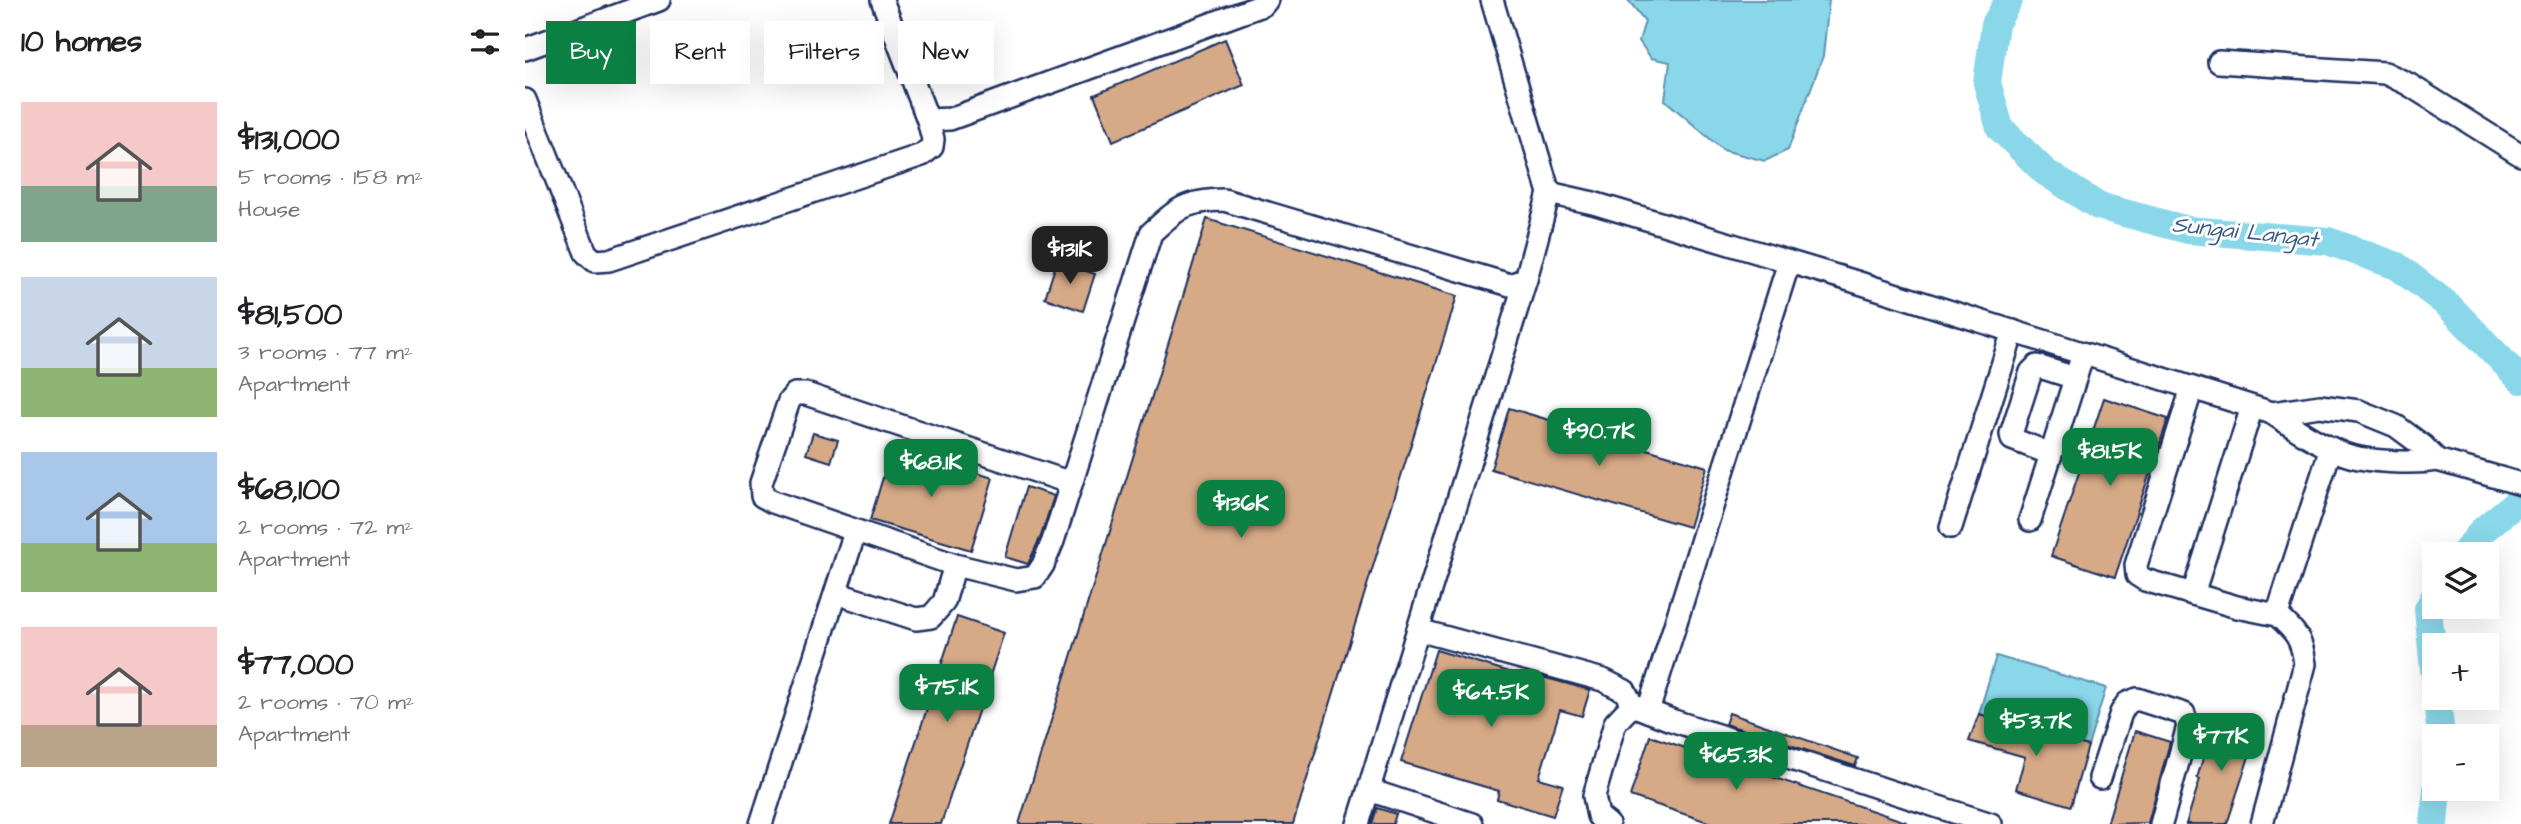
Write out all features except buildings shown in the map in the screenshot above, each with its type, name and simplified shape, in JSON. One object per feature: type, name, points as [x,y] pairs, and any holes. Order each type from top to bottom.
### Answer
[{"type":"street","points":[[525,48],[659,0]]},
{"type":"street","points":[[525,100],[586,253],[595,261],[609,260],[922,155],[932,147],[933,139],[928,120],[882,0]]},
{"type":"street","points":[[928,120],[950,119],[1250,10],[1263,5],[1267,0]]},
{"type":"street","points":[[1358,824],[1526,279],[1549,193],[1492,0]]},
{"type":"street","points":[[2219,62],[2385,73],[2408,84],[2521,155]]},
{"type":"street","points":[[1549,193],[1593,203],[1789,262],[2262,410],[2312,440],[2347,455],[2443,463],[2521,484]]},
{"type":"street","points":[[1071,482],[806,394],[795,394],[789,401],[761,483],[762,496],[773,502],[855,532],[955,565],[1016,580],[1035,576],[1053,541],[1151,233],[1173,213],[1197,201],[1224,200],[1510,285],[1526,279]]},
{"type":"street","points":[[1608,824],[1598,816],[1594,796],[1615,723],[1640,708],[1789,262]]},
{"type":"street","points":[[1951,527],[2013,331]]},
{"type":"street","points":[[2030,520],[2083,354]]},
{"type":"street","points":[[2051,454],[2018,443],[2012,439],[2011,434],[2031,372],[2037,366],[2075,378]]},
{"type":"street","points":[[2192,388],[2136,565],[2137,575],[2145,580],[2237,607],[2277,615],[2293,629],[2303,644],[2305,664],[2262,824]]},
{"type":"street","points":[[2262,410],[2320,406],[2360,411],[2396,426],[2443,463]]},
{"type":"street","points":[[2193,594],[2262,410]]},
{"type":"street","points":[[2277,615],[2331,448]]},
{"type":"street","points":[[761,824],[855,532]]},
{"type":"street","points":[[836,593],[916,619],[930,617],[944,602],[955,565]]},
{"type":"street","points":[[1418,630],[1602,680],[1625,691],[1640,708],[1991,824]]},
{"type":"street","points":[[2100,778],[2121,713],[2127,703],[2137,699],[2184,714],[2188,726],[2161,824]]},
{"type":"street","points":[[1369,790],[1472,824]]},
{"type":"water","points":[[1628,0],[1829,0],[1823,56],[1788,150],[1765,161],[1723,150],[1665,100],[1670,62],[1651,58],[1639,41],[1645,21]]},
{"type":"water","points":[[1996,656],[2106,688],[2088,746],[1979,714]]},
{"type":"waterway","name":"Sungai Langat","points":[[2009,0],[1995,24],[1987,83],[2000,128],[2045,172],[2098,206],[2188,230],[2328,241],[2397,266],[2448,305],[2521,380]]},
{"type":"waterway","name":"Sungai Langat","points":[[2473,542],[2483,530],[2521,499]]},
{"type":"waterway","name":"Sungai Langat","points":[[2429,619],[2430,633]]},
{"type":"waterway","name":"Sungai Langat","points":[[2438,710],[2440,724]]},
{"type":"waterway","name":"Sungai Langat","points":[[2434,824],[2436,801]]}]
